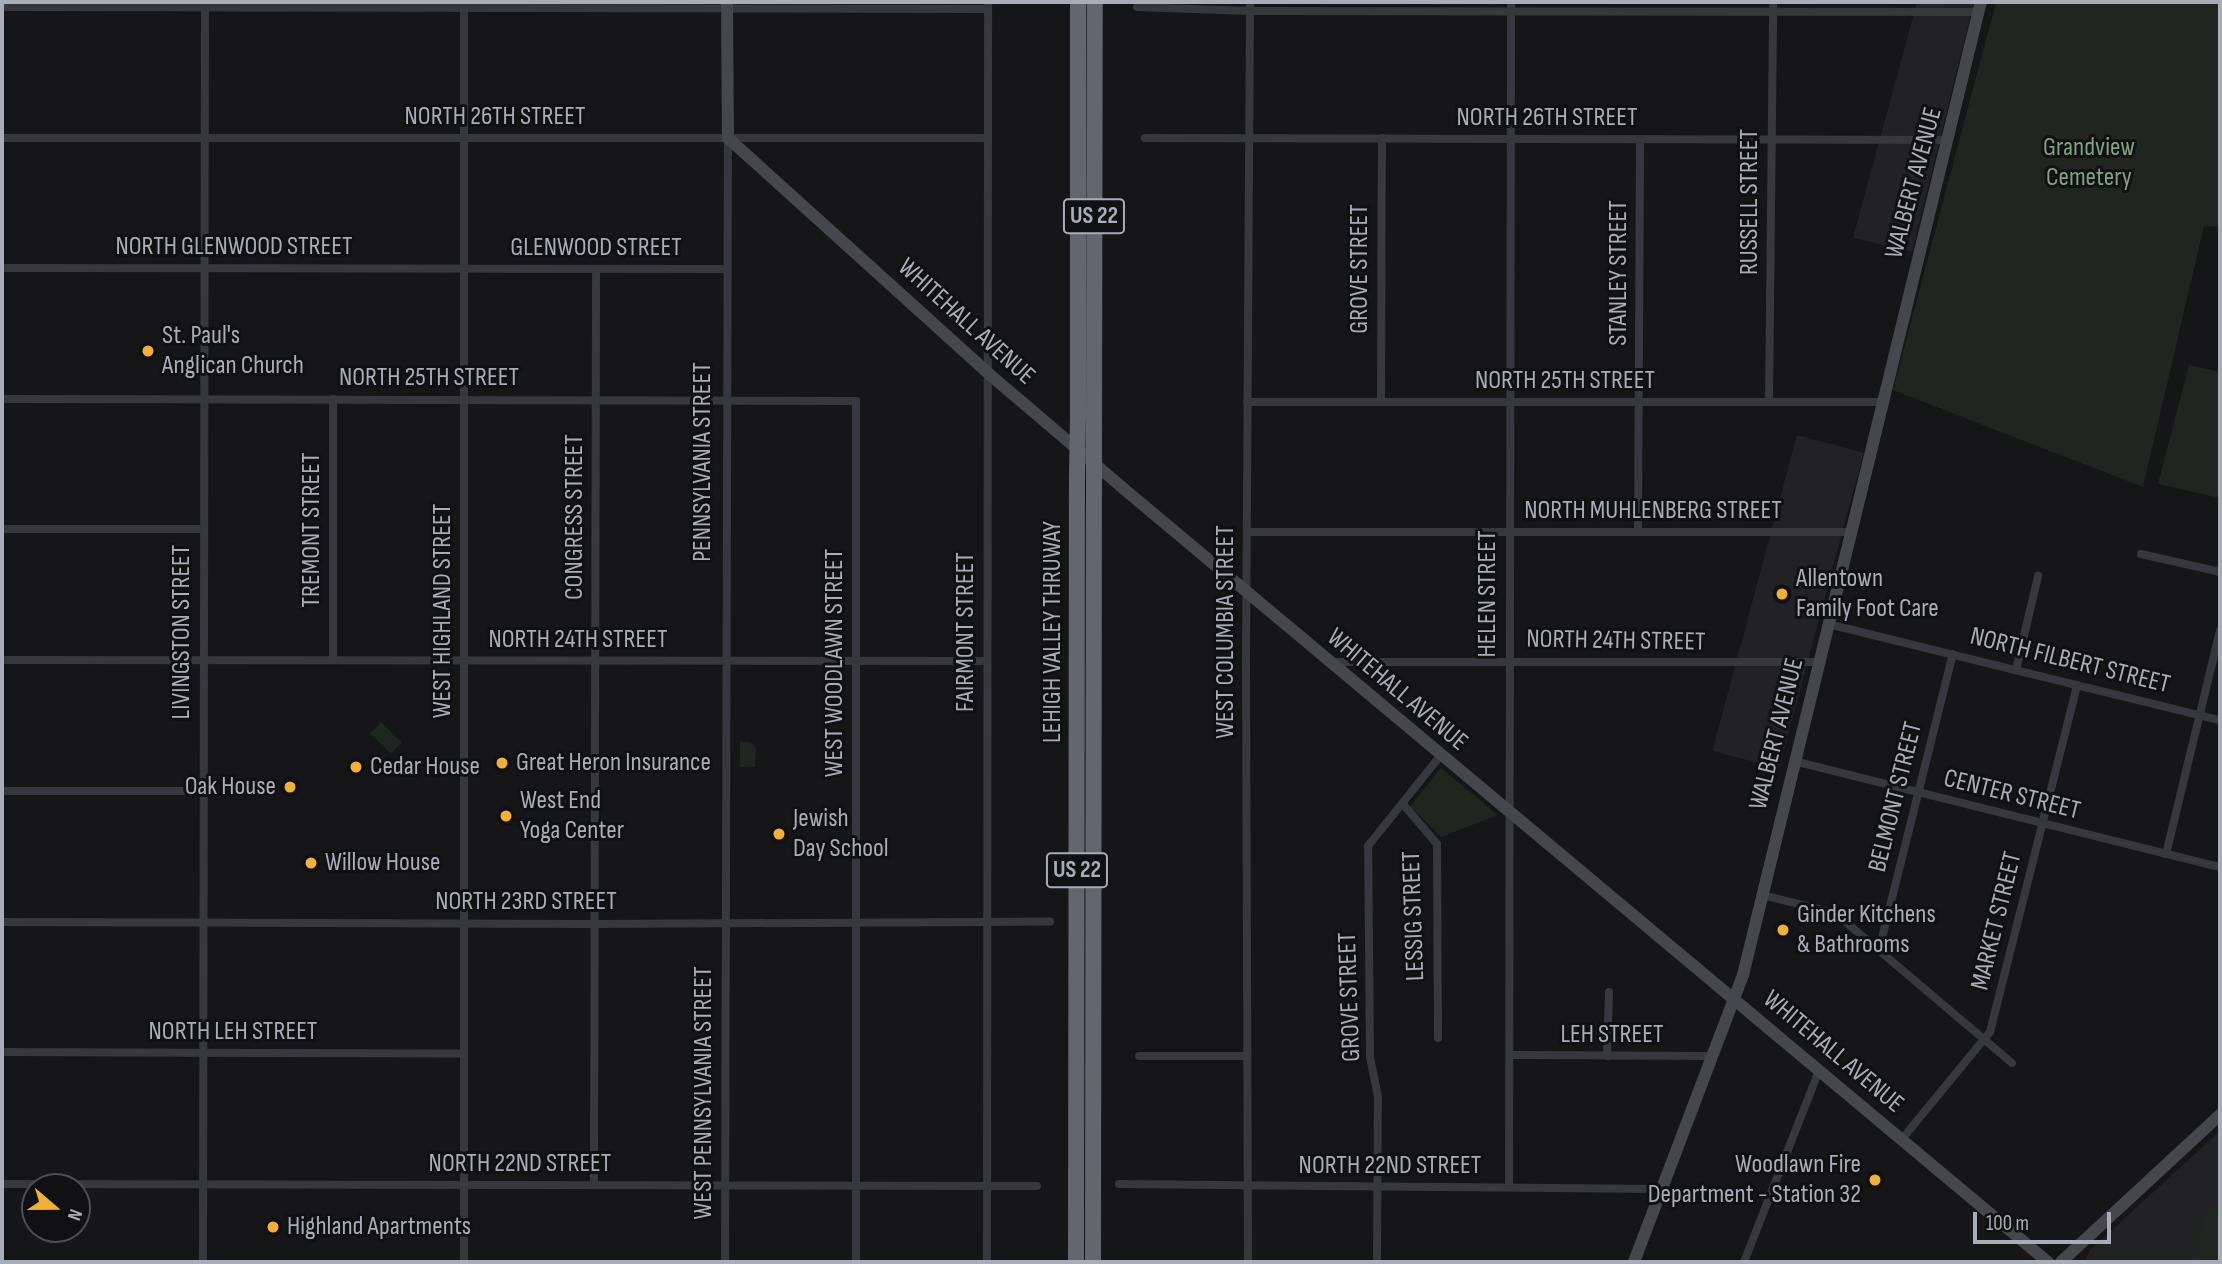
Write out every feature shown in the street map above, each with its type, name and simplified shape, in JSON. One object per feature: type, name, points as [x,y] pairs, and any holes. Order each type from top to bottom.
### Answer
[{"type":"highway","name":"LEHIGH VALLEY THRUWAY","points":[[1076,1262],[1078,2]]},
{"type":"highway","name":"LEHIGH VALLEY THRUWAY","points":[[1093,1262],[1095,2]]},
{"type":"street","name":"LIVINGSTON STREET","points":[[203,1262],[201,1052],[205,4]]},
{"type":"street","name":"WEST HIGHLAND STREET","points":[[464,5],[464,1262]]},
{"type":"street","name":"PENNSYLVANIA STREET","points":[[725,923],[727,5]]},
{"type":"street","name":"HELEN STREET","points":[[1509,1186],[1508,402],[1511,5]]},
{"type":"street","points":[[2,6],[988,6]]},
{"type":"street","name":"FAIRMONT STREET","points":[[987,1262],[988,6]]},
{"type":"street","name":"WEST COLUMBIA STREET","points":[[1248,1262],[1247,402],[1250,6]]},
{"type":"street","name":"RUSSELL STREET","points":[[1769,402],[1773,6]]},
{"type":"street","points":[[1137,7],[1980,7]]},
{"type":"street","name":"WALBERT AVENUE","points":[[1634,1262],[1734,999],[1762,895],[1980,7]]},
{"type":"street","name":"NORTH 26TH STREET","points":[[2,138],[988,138]]},
{"type":"street","name":"WHITEHALL AVENUE","points":[[728,138],[989,374],[1509,814],[2048,1262]]},
{"type":"street","name":"NORTH 26TH STREET","points":[[1145,138],[1949,140]]},
{"type":"street","name":"GROVE STREET","points":[[1381,400],[1382,138]]},
{"type":"street","name":"STANLEY STREET","points":[[1638,532],[1640,140]]},
{"type":"street","name":"NORTH GLENWOOD STREET","points":[[2,268],[465,269]]},
{"type":"street","name":"GLENWOOD STREET","points":[[465,269],[726,269]]},
{"type":"street","name":"CONGRESS STREET","points":[[594,1185],[596,269]]},
{"type":"street","name":"NORTH 25TH STREET","points":[[2,399],[596,398],[856,401]]},
{"type":"street","name":"TREMONT STREET","points":[[333,399],[333,660]]},
{"type":"street","name":"WEST WOODLAWN STREET","points":[[856,401],[856,1262]]},
{"type":"street","name":"NORTH 25TH STREET","points":[[1247,402],[1882,402]]},
{"type":"street","points":[[2,529],[203,529]]},
{"type":"street","name":"NORTH MUHLENBERG STREET","points":[[1247,532],[1849,532]]},
{"type":"street","points":[[2141,554],[2220,572]]},
{"type":"street","points":[[2017,670],[2038,576]]},
{"type":"street","name":"NORTH FILBERT STREET","points":[[1828,624],[2220,720]]},
{"type":"street","points":[[2166,853],[2220,630]]},
{"type":"street","name":"BELMONT STREET","points":[[1879,950],[1953,654]]},
{"type":"street","name":"NORTH 24TH STREET","points":[[2,660],[987,661]]},
{"type":"street","name":"NORTH 24TH STREET","points":[[1329,662],[1818,663]]},
{"type":"street","name":"MARKET STREET","points":[[1902,1139],[1985,1040],[1992,1024],[2077,685]]},
{"type":"street","name":"GROVE STREET","points":[[1377,1262],[1378,1097],[1370,1057],[1368,846],[1440,756]]},
{"type":"street","name":"CENTER STREET","points":[[1794,761],[2220,867]]},
{"type":"street","points":[[2,791],[202,791]]},
{"type":"street","name":"LESSIG STREET","points":[[1402,804],[1437,844],[1437,1038]]},
{"type":"street","points":[[1762,895],[1835,913],[2012,1063]]},
{"type":"street","name":"NORTH 23RD STREET","points":[[2,922],[1050,922]]},
{"type":"street","name":"WEST PENNSYLVANIA STREET","points":[[725,923],[725,1262]]},
{"type":"street","points":[[1607,1056],[1609,992]]},
{"type":"street","name":"NORTH LEH STREET","points":[[2,1052],[463,1054]]},
{"type":"street","name":"LEH STREET","points":[[1510,1055],[1713,1056]]},
{"type":"street","points":[[1139,1056],[1247,1056]]},
{"type":"street","points":[[1744,1262],[1819,1071]]},
{"type":"street","points":[[2061,1262],[2220,1115]]},
{"type":"street","name":"NORTH 22ND STREET","points":[[2,1184],[1037,1186]]},
{"type":"street","name":"NORTH 22ND STREET","points":[[1119,1184],[1662,1189]]},
{"type":"shaded area","points":[[1917,2],[1974,2],[1912,252],[1853,238]]},
{"type":"shaded area","points":[[1797,435],[1864,453],[1779,769],[1712,751]]},
{"type":"shaded area","points":[[2220,1131],[2220,1262],[2085,1262],[2090,1250]]},
{"type":"green space","name":"Grandview Cemetery","points":[[1996,2],[2220,2],[2220,227],[2204,226],[2143,487],[1893,390]]},
{"type":"green space","points":[[2189,365],[2220,372],[2220,498],[2158,484]]},
{"type":"green space","points":[[381,722],[402,742],[391,754],[370,734]]},
{"type":"green space","points":[[740,742],[750,742],[756,748],[755,767],[740,767]]},
{"type":"green space","points":[[1441,768],[1498,815],[1441,837],[1410,806]]},
{"type":"green space","points":[[2206,1206],[2220,1212],[2220,1262],[2194,1262]]},
{"type":"place","name":"St. Paul's Anglican Church","points":[[148,351]]},
{"type":"place","name":"Allentown Family Foot Care","points":[[1782,594]]},
{"type":"place","name":"Great Heron Insurance","points":[[502,763]]},
{"type":"place","name":"Cedar House","points":[[356,767]]},
{"type":"place","name":"Oak House","points":[[290,787]]},
{"type":"place","name":"West End Yoga Center","points":[[506,816]]},
{"type":"place","name":"Jewish Day School","points":[[779,834]]},
{"type":"place","name":"Willow House","points":[[311,863]]},
{"type":"place","name":"Ginder Kitchens & Bathrooms","points":[[1783,930]]},
{"type":"place","name":"Woodlawn Fire Department - Station 32","points":[[1875,1180]]},
{"type":"place","name":"Highland Apartments","points":[[273,1227]]}]
